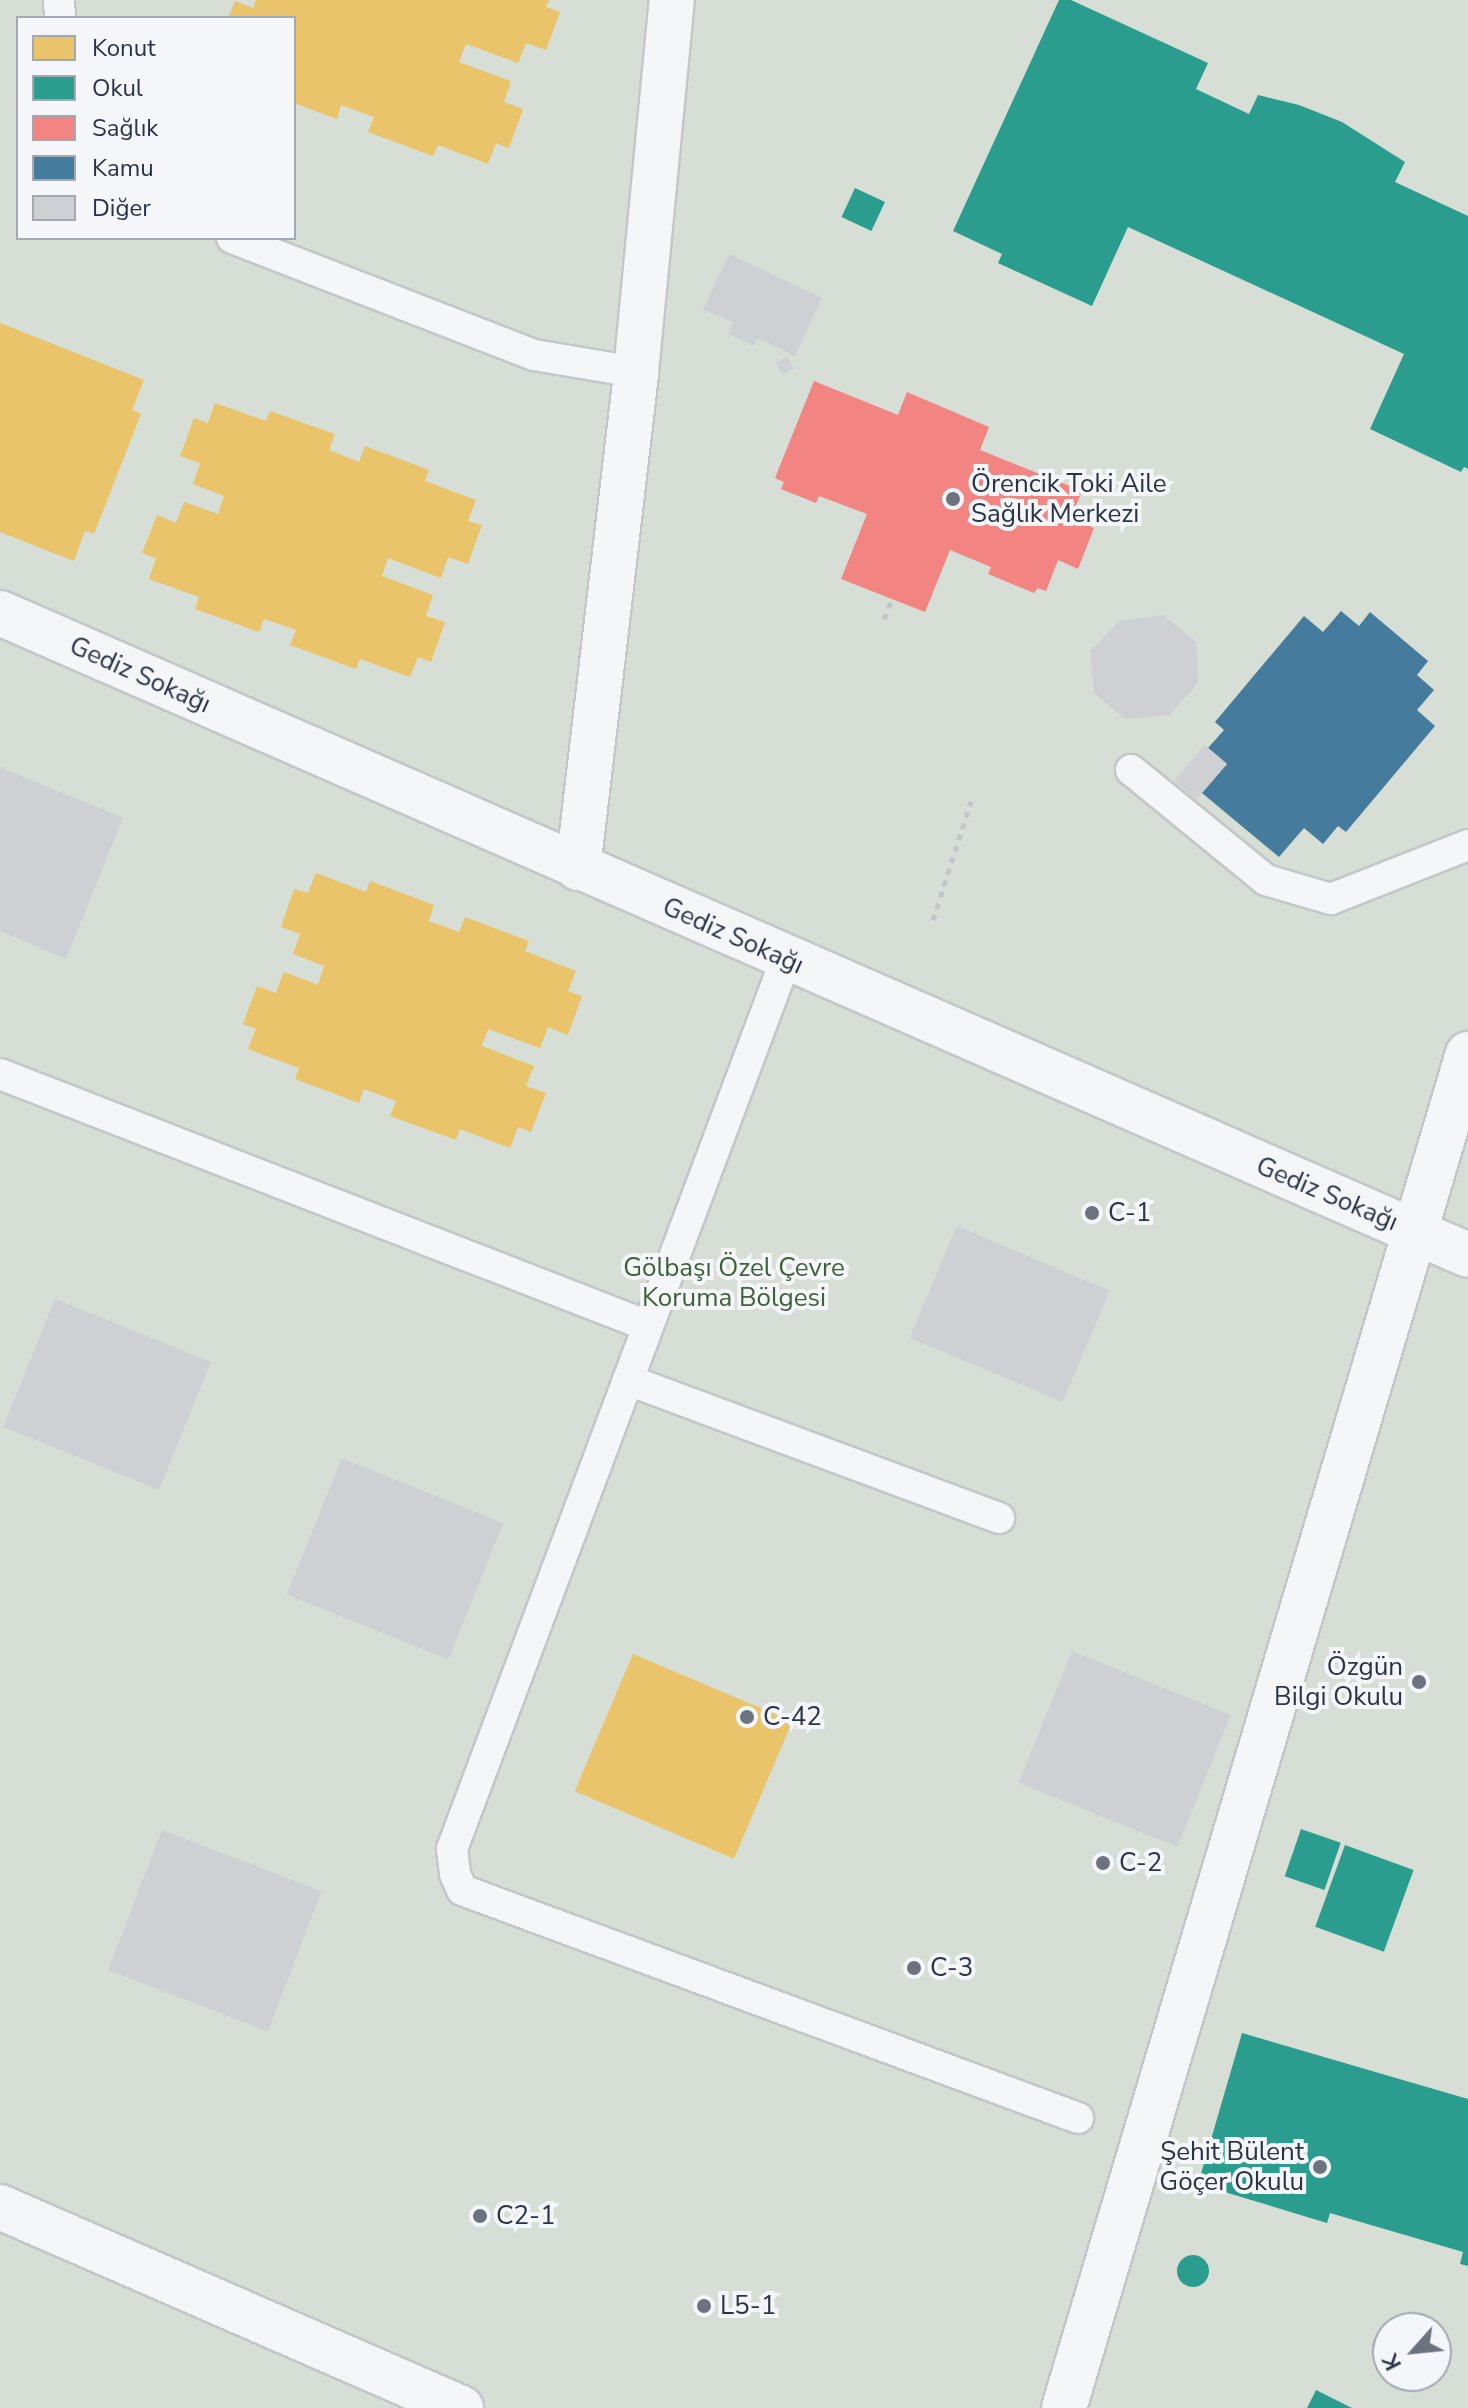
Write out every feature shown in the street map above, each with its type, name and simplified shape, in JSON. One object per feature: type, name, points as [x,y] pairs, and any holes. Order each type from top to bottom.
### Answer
[{"type":"street","points":[[578,868],[636,372],[672,0]]},
{"type":"street","name":"Gediz Sokağı","points":[[0,613],[1468,1255]]},
{"type":"street","points":[[1064,2408],[1468,1054]]},
{"type":"street","points":[[0,2207],[461,2408]]},
{"type":"lane","points":[[237,240],[534,355],[636,372]]},
{"type":"lane","points":[[1131,770],[1266,880],[1331,899],[1468,845]]},
{"type":"lane","points":[[786,959],[452,1849],[455,1874],[462,1890],[1078,2118]]},
{"type":"lane","points":[[0,1074],[648,1326]]},
{"type":"lane","points":[[628,1380],[999,1518]]},
{"type":"path","points":[[884,619],[892,599]]},
{"type":"path","points":[[933,920],[971,801]]},
{"type":"green space","name":"Gölbaşı Özel Çevre Koruma Bölgesi","points":[[0,0],[1468,0],[1468,2408],[0,2408]]},
{"type":"building: Konut","points":[[256,0],[549,0],[546,7],[560,12],[546,50],[526,43],[518,63],[466,44],[459,62],[511,81],[504,102],[523,109],[509,148],[496,143],[488,164],[438,145],[433,156],[368,132],[374,117],[341,105],[337,119],[296,104],[296,16],[229,16],[235,1],[253,8]]},
{"type":"building: Konut","points":[[0,323],[144,380],[132,410],[141,414],[94,534],[85,531],[74,561],[0,532]]},
{"type":"building: Konut","points":[[215,403],[266,421],[270,411],[335,434],[329,450],[359,462],[365,446],[429,470],[425,481],[476,500],[468,521],[482,525],[468,564],[448,557],[441,578],[388,558],[382,576],[433,595],[426,616],[445,622],[431,662],[418,657],[410,677],[360,659],[356,669],[290,645],[296,630],[264,619],[259,632],[195,609],[199,597],[149,579],[156,558],[142,553],[157,515],[176,523],[184,502],[218,514],[224,496],[193,484],[200,463],[180,456],[194,418],[208,423]]},
{"type":"building: Konut","points":[[316,873],[366,892],[370,881],[434,905],[429,921],[459,932],[465,917],[529,941],[525,951],[576,971],[568,991],[582,996],[568,1035],[548,1027],[540,1048],[488,1029],[482,1046],[534,1066],[526,1086],[546,1093],[531,1132],[518,1127],[510,1148],[460,1129],[456,1140],[390,1116],[396,1101],[364,1089],[359,1103],[295,1079],[299,1068],[248,1049],[256,1029],[243,1024],[257,986],[276,993],[284,972],[318,985],[324,966],[293,954],[300,934],[281,927],[294,889],[308,893]]},
{"type":"building: Konut","points":[[633,1654],[792,1722],[734,1859],[575,1791]]},
{"type":"building: Okul","points":[[1059,0],[1071,0],[1208,63],[1196,89],[1249,114],[1258,95],[1299,105],[1342,122],[1405,162],[1395,182],[1468,216],[1468,469],[1464,467],[1461,472],[1370,429],[1404,354],[1128,227],[1092,306],[998,263],[1002,254],[953,231]]},
{"type":"building: Okul","points":[[855,188],[885,202],[871,231],[841,217]]},
{"type":"building: Okul","points":[[1301,1829],[1341,1843],[1324,1890],[1285,1876]]},
{"type":"building: Okul","points":[[1345,1845],[1414,1870],[1384,1952],[1315,1927]]},
{"type":"building: Okul","points":[[1242,2033],[1468,2099],[1468,2266],[1460,2264],[1463,2252],[1330,2213],[1327,2223],[1198,2184]]},
{"type":"building: Okul","points":[[1193,2255],[1204,2260],[1209,2271],[1204,2282],[1193,2287],[1182,2282],[1177,2271],[1182,2260]]},
{"type":"building: Okul","points":[[1316,2390],[1352,2408],[1307,2408]]},
{"type":"building: Sağlık","name":"Örencik Toki Aile Sağlık Merkezi","points":[[814,381],[898,415],[907,392],[989,427],[980,450],[1082,491],[1071,518],[1094,528],[1078,569],[1058,560],[1046,591],[1038,588],[1034,593],[988,574],[991,567],[950,550],[925,612],[841,579],[867,514],[819,496],[816,503],[781,489],[784,482],[775,478]]},
{"type":"building: Kamu","points":[[1341,611],[1359,626],[1370,612],[1428,661],[1417,675],[1434,690],[1417,710],[1435,726],[1346,832],[1338,826],[1323,844],[1304,828],[1279,857],[1202,793],[1227,764],[1208,748],[1224,730],[1215,722],[1304,616],[1323,632]]},
{"type":"building: Diğer","points":[[729,254],[822,298],[795,356],[758,338],[754,346],[728,334],[733,323],[703,309]]},
{"type":"building: Diğer","points":[[787,356],[794,368],[783,375],[776,362]]},
{"type":"building: Diğer","points":[[1163,615],[1196,642],[1198,683],[1170,715],[1125,719],[1094,693],[1090,651],[1119,621]]},
{"type":"building: Diğer","points":[[1205,745],[1227,764],[1196,799],[1174,780]]},
{"type":"building: Diğer","points":[[0,767],[123,818],[66,959],[0,931]]},
{"type":"building: Diğer","points":[[957,1226],[1110,1291],[1063,1402],[910,1337]]},
{"type":"building: Diğer","points":[[55,1299],[211,1362],[159,1490],[3,1427]]},
{"type":"building: Diğer","points":[[342,1458],[503,1523],[448,1659],[287,1594]]},
{"type":"building: Diğer","points":[[1072,1651],[1231,1715],[1177,1847],[1019,1783]]},
{"type":"building: Diğer","points":[[162,1830],[322,1891],[268,2031],[108,1970]]},
{"type":"place","name":"Örencik Toki Aile Sağlık Merkezi","points":[[953,499]]},
{"type":"place","name":"C-1","points":[[1092,1213]]},
{"type":"place","name":"Özgün Bilgi Okulu","points":[[1419,1682]]},
{"type":"place","name":"C-42","points":[[747,1717]]},
{"type":"place","name":"C-2","points":[[1103,1863]]},
{"type":"place","name":"C-3","points":[[914,1968]]},
{"type":"place","name":"Şehit Bülent Göçer Okulu","points":[[1320,2167]]},
{"type":"place","name":"C2-1","points":[[480,2216]]},
{"type":"place","name":"L5-1","points":[[704,2306]]}]
